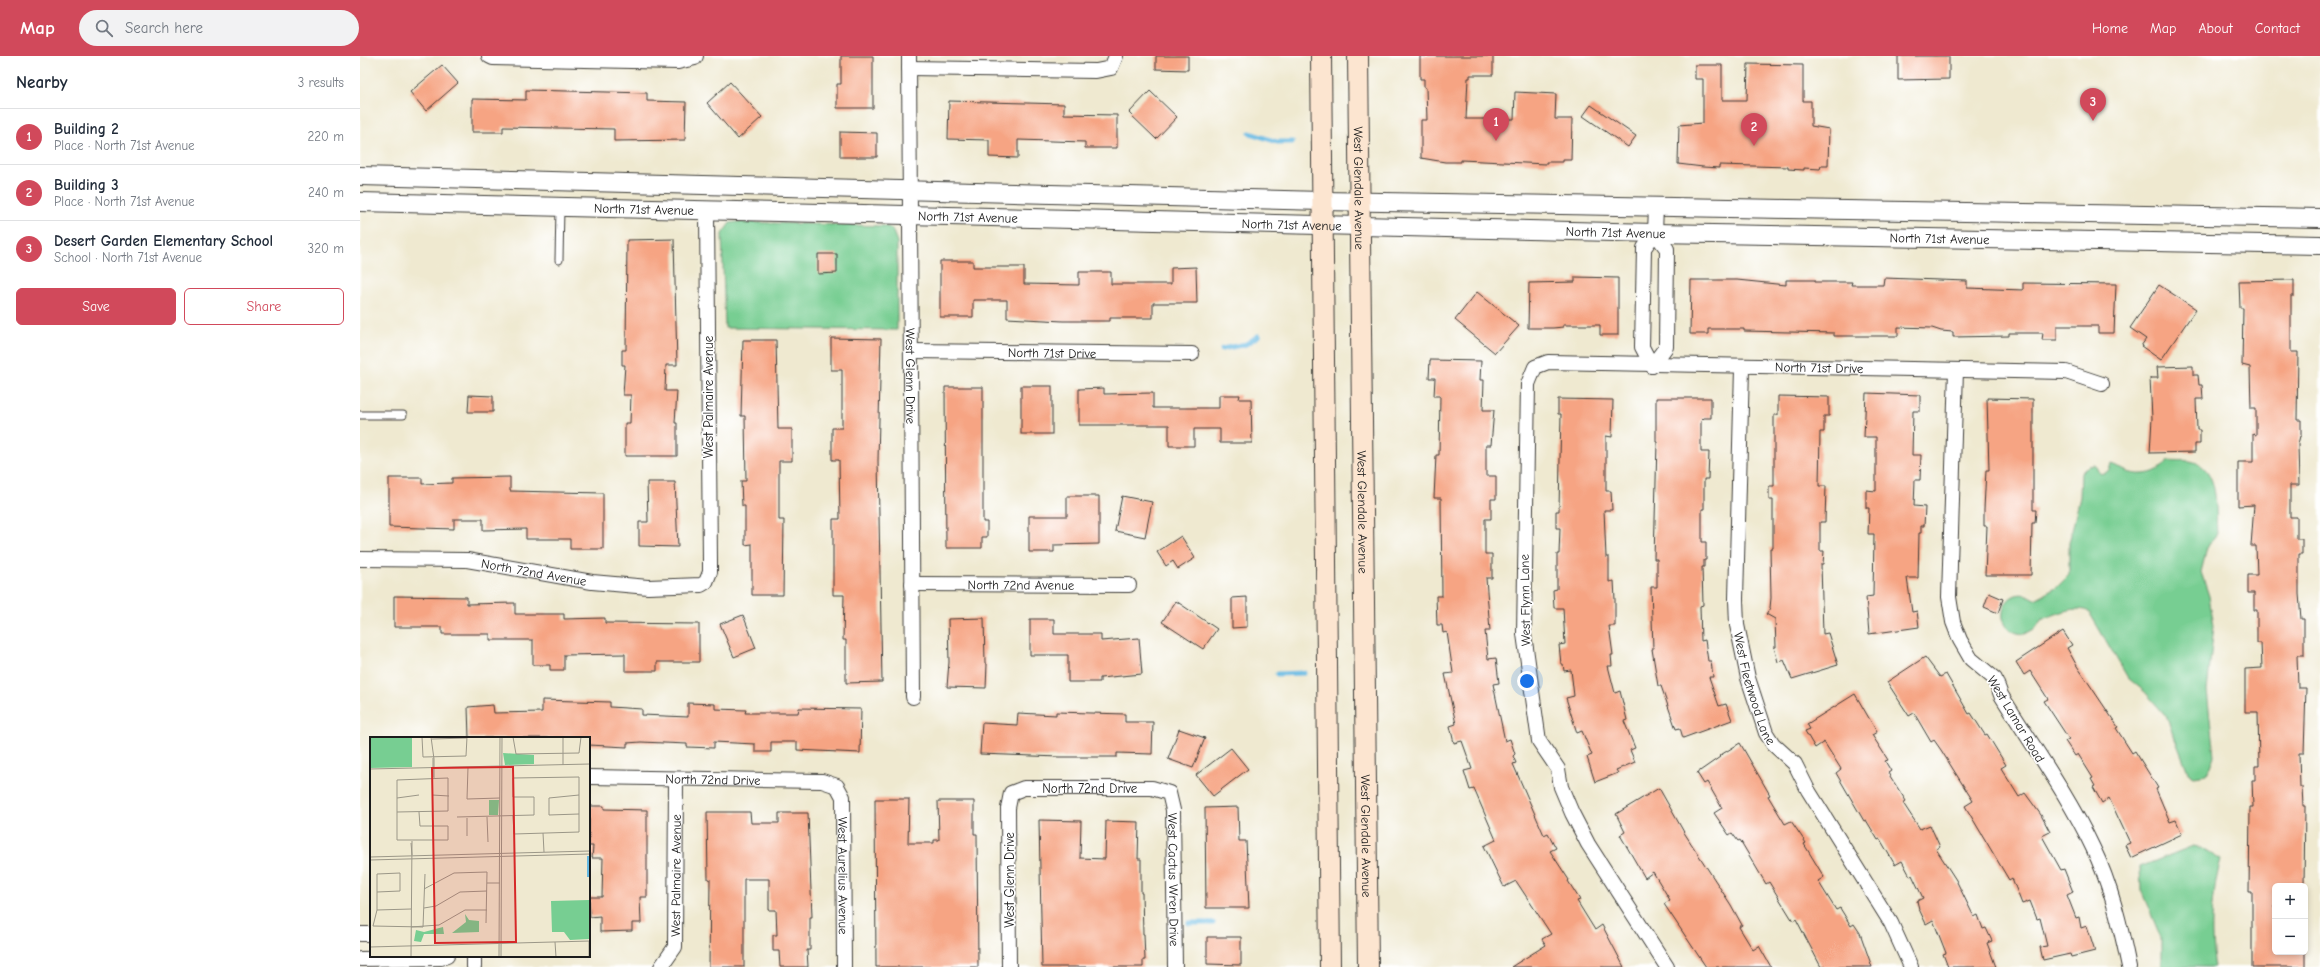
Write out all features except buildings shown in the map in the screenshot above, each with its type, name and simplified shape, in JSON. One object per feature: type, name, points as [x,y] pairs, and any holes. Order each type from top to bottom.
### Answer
[{"type":"main road","points":[[1321,56],[1330,967]]},
{"type":"main road","name":"West Glendale Avenue","points":[[1358,56],[1368,967]]},
{"type":"street","points":[[489,56],[493,58],[678,62],[696,57]]},
{"type":"street","points":[[909,62],[1096,71],[1113,62]]},
{"type":"street","name":"West Glenn Drive","points":[[909,62],[913,697]]},
{"type":"street","name":"North 71st Avenue","points":[[360,176],[1322,201],[2320,218]]},
{"type":"street","name":"North 71st Avenue","points":[[360,202],[707,212],[910,215],[1655,233],[2320,245]]},
{"type":"street","points":[[1655,233],[1667,249],[1666,347],[1652,366],[1642,347],[1644,248],[1655,233],[1656,206]]},
{"type":"street","name":"West Palmaire Avenue","points":[[706,582],[710,572],[707,212]]},
{"type":"street","name":"North 71st Drive","points":[[911,352],[1192,354]]},
{"type":"street","name":"North 71st Drive","points":[[1535,367],[1548,362],[1742,368],[2066,372],[2102,384]]},
{"type":"street","name":"West Flynn Lane","points":[[1535,367],[1528,384],[1523,590],[1524,634],[1539,741],[1558,769],[1566,800],[1588,844],[1667,967]]},
{"type":"street","name":"West Fleetwood Lane","points":[[1742,368],[1736,599],[1737,625],[1748,678],[1773,744],[1795,764],[1808,790],[1892,923],[1911,967]]},
{"type":"street","name":"West Lamar Road","points":[[1956,370],[1950,597],[1953,622],[1971,659],[1995,679],[2001,695],[2081,824],[2094,849],[2116,911],[2129,967]]},
{"type":"street","name":"North 72nd Avenue","points":[[360,559],[466,560],[592,582],[648,587],[692,587],[701,586],[706,582]]},
{"type":"street","name":"North 72nd Avenue","points":[[912,584],[1129,585]]},
{"type":"street","name":"North 72nd Drive","points":[[590,777],[822,782],[837,786]]},
{"type":"street","name":"West Palmaire Avenue","points":[[661,967],[675,947],[676,779]]},
{"type":"street","name":"West Aurelius Avenue","points":[[837,786],[842,797],[844,967]]},
{"type":"street","name":"North 72nd Drive","points":[[1011,793],[1024,788],[1152,788],[1169,793]]},
{"type":"street","name":"West Glenn Drive","points":[[1009,967],[1008,808],[1011,793]]},
{"type":"street","name":"West Cactus Wren Drive","points":[[1169,793],[1173,810],[1174,967]]},
{"type":"street","points":[[360,959],[444,957]]},
{"type":"lane","points":[[559,260],[560,208]]},
{"type":"lane","points":[[360,415],[403,415]]},
{"type":"green space","points":[[730,223],[885,226],[892,229],[897,242],[897,330],[725,328],[722,234]]},
{"type":"green space","points":[[2168,460],[2190,461],[2200,465],[2207,471],[2212,480],[2216,502],[2217,534],[2208,544],[2201,572],[2209,596],[2214,626],[2207,691],[2214,756],[2207,774],[2194,776],[2188,772],[2166,716],[2145,692],[2128,678],[2089,612],[2078,609],[2058,613],[2041,620],[2036,628],[2025,634],[2013,631],[2006,625],[2003,617],[2004,608],[2008,601],[2015,595],[2024,594],[2035,599],[2056,588],[2069,575],[2069,543],[2080,497],[2081,473],[2088,466],[2095,465],[2099,473],[2107,472],[2111,464],[2128,472],[2145,474],[2161,468]]},
{"type":"green space","points":[[2193,846],[2203,848],[2221,859],[2215,885],[2212,913],[2212,940],[2215,967],[2161,967],[2161,938],[2141,890],[2140,867]]},
{"type":"waterway","points":[[1250,133],[1277,142],[1292,142]]},
{"type":"waterway","points":[[1222,349],[1246,344],[1258,336]]},
{"type":"waterway","points":[[1277,674],[1304,673]]},
{"type":"waterway","points":[[1189,923],[1213,923]]},
{"type":"place","name":"Desert Garden Elementary School","points":[[2093,121]]},
{"type":"place","name":"Building 2","points":[[1496,141]]},
{"type":"place","name":"Building 3","points":[[1754,146]]}]
